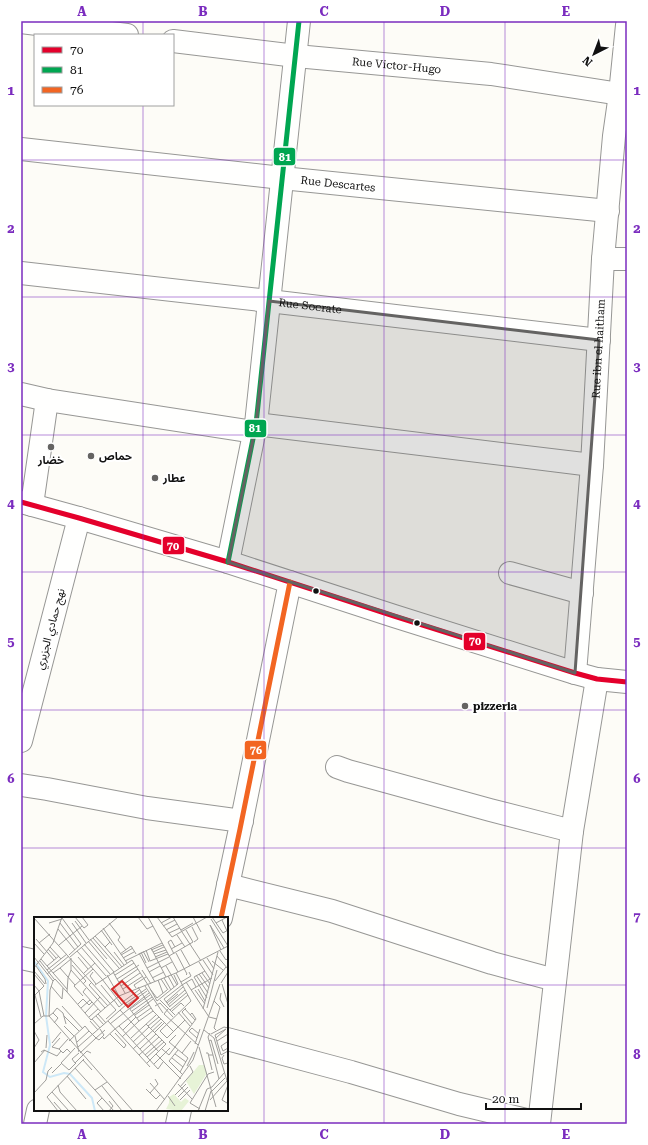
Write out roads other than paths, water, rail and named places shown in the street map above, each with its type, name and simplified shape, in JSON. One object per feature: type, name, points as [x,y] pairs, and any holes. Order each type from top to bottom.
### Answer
[{"type":"street","points":[[228,562],[255,428],[300,21]]},
{"type":"street","points":[[21,22],[119,34]]},
{"type":"street","name":"Rue ibn el haitham","points":[[575,673],[592,465],[603,259],[608,211],[620,136],[620,94],[627,25]]},
{"type":"street","name":"Rue Victor-Hugo","points":[[174,41],[296,56],[491,74],[620,94]]},
{"type":"street","name":"Rue Descartes","points":[[21,149],[282,178],[608,211]]},
{"type":"street","points":[[603,259],[627,259]]},
{"type":"street","name":"Rue Socrate","points":[[21,273],[599,340]]},
{"type":"street","points":[[21,394],[47,400],[255,428],[592,465]]},
{"type":"street","points":[[47,400],[26,504],[228,562],[402,619],[575,673],[627,682]]},
{"type":"street","name":"نهج حمادي الجزيري","points":[[21,741],[79,518]]},
{"type":"street","points":[[510,573],[582,593]]},
{"type":"street","points":[[221,917],[290,582]]},
{"type":"street","points":[[228,1039],[350,1072],[459,1104],[539,1124],[572,831],[597,678]]},
{"type":"street","points":[[337,767],[490,810],[572,831]]},
{"type":"street","points":[[21,786],[47,789],[147,808],[242,821]]},
{"type":"street","points":[[228,885],[332,911],[492,963],[555,980]]},
{"type":"street","points":[[21,958],[34,961]]},
{"type":"street","points":[[35,1124],[38,1111]]},
{"type":"street","points":[[177,1124],[180,1111]]},
{"type":"place","name":"خضار","points":[[51,447]]},
{"type":"place","name":"حماص","points":[[91,456]]},
{"type":"place","name":"عطار","points":[[155,478]]},
{"type":"place","name":"pizzeria","points":[[465,706]]}]
